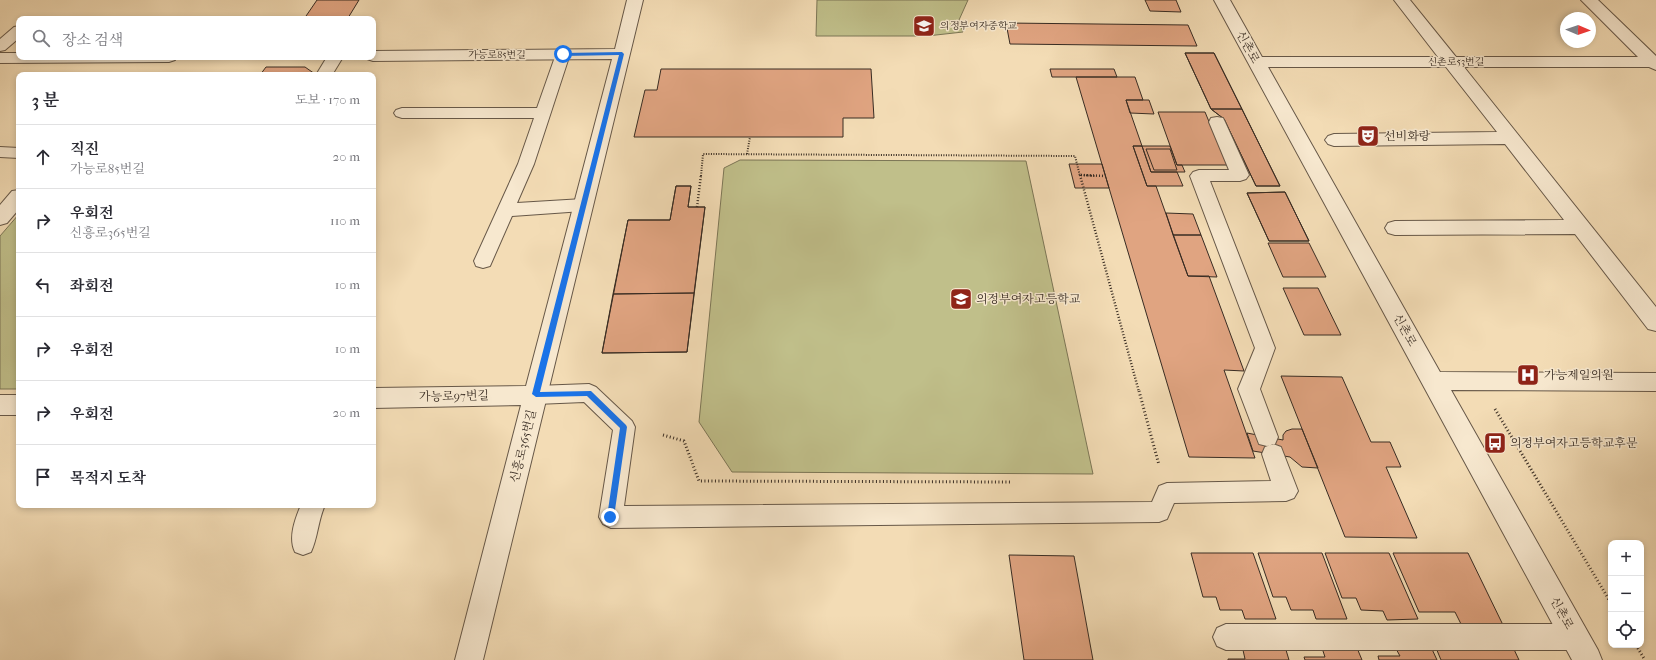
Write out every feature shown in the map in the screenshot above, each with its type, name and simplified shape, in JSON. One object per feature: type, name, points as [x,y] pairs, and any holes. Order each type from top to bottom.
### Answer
[{"type":"street","name":"신흥로365번길","points":[[469,660],[635,0]]},
{"type":"street","name":"신촌로","points":[[1222,0],[1588,660]]},
{"type":"street","points":[[1402,0],[1656,323]]},
{"type":"street","points":[[1589,0],[1655,63]]},
{"type":"street","name":"가능로85번길","points":[[376,56],[622,54]]},
{"type":"street","points":[[0,58],[16,58]]},
{"type":"street","points":[[127,72],[137,60]]},
{"type":"street","points":[[326,72],[333,60]]},
{"type":"street","name":"신촌로53번길","points":[[1257,62],[1655,63]]},
{"type":"street","points":[[1334,140],[1511,138]]},
{"type":"street","points":[[0,218],[16,199]]},
{"type":"street","points":[[1395,228],[1581,227]]},
{"type":"street","points":[[1434,382],[1656,382]]},
{"type":"street","name":"가능로97번길","points":[[376,398],[536,394]]},
{"type":"street","points":[[0,405],[16,405]]},
{"type":"lane","points":[[0,47],[16,33]]},
{"type":"lane","points":[[483,261],[526,164],[563,54]]},
{"type":"lane","points":[[402,113],[544,113]]},
{"type":"lane","points":[[536,394],[589,393],[624,427],[610,517],[1159,512],[1166,493],[1286,491],[1249,389],[1266,348],[1199,176],[1240,176],[1217,122]]},
{"type":"lane","points":[[0,152],[16,153]]},
{"type":"lane","points":[[505,210],[584,205]]},
{"type":"lane","points":[[303,544],[308,516],[312,508]]},
{"type":"lane","points":[[1226,637],[1575,637]]},
{"type":"path","points":[[747,154],[750,137]]},
{"type":"path","points":[[697,207],[703,154],[1075,156],[1166,493]]},
{"type":"path","points":[[1081,176],[1106,176]]},
{"type":"path","points":[[1491,402],[1608,598]]},
{"type":"path","points":[[663,435],[684,441],[699,481],[1011,482]]},
{"type":"path","points":[[1638,648],[1645,660]]},
{"type":"shaded area","points":[[817,0],[968,0],[959,20],[963,32],[927,36],[816,36]]},
{"type":"shaded area","points":[[740,160],[1026,161],[1093,474],[732,472],[699,422],[724,168]]},
{"type":"shaded area","points":[[16,217],[16,389],[0,389],[0,236]]},
{"type":"building","points":[[317,0],[359,0],[349,16],[306,16]]},
{"type":"building","points":[[1145,0],[1176,0],[1181,12],[1150,11]]},
{"type":"building","points":[[1006,23],[1188,25],[1197,46],[1010,44]]},
{"type":"building","points":[[1185,53],[1214,53],[1280,186],[1256,186],[1224,119],[1211,109]]},
{"type":"building","points":[[1185,53],[1214,53],[1242,109],[1211,109]]},
{"type":"building","points":[[266,67],[305,67],[312,72],[262,72]]},
{"type":"building","points":[[661,69],[871,69],[874,118],[843,118],[843,137],[634,137],[645,90],[657,90]]},
{"type":"building","points":[[1050,69],[1114,69],[1117,77],[1052,77]]},
{"type":"building","points":[[1076,77],[1135,77],[1143,100],[1126,100],[1142,146],[1133,146],[1147,186],[1156,186],[1188,276],[1209,276],[1244,371],[1224,370],[1255,458],[1189,457]]},
{"type":"building","points":[[1126,100],[1149,100],[1154,114],[1130,113]]},
{"type":"building","points":[[1211,109],[1242,109],[1280,186],[1256,186],[1224,119]]},
{"type":"building","points":[[1158,112],[1205,112],[1227,165],[1177,165]]},
{"type":"building","points":[[1133,146],[1142,146],[1151,172],[1177,172],[1183,186],[1147,186]]},
{"type":"building","points":[[1142,146],[1170,146],[1177,165],[1182,165],[1185,172],[1151,172]]},
{"type":"building","points":[[1146,149],[1170,149],[1177,170],[1154,170]]},
{"type":"building","points":[[1069,164],[1102,164],[1109,188],[1075,188]]},
{"type":"building","points":[[676,186],[691,186],[688,207],[705,207],[687,352],[602,353],[628,220],[670,220]]},
{"type":"building","points":[[676,186],[691,186],[688,207],[705,207],[694,293],[613,294],[628,220],[670,220]]},
{"type":"building","points":[[1285,192],[1309,241],[1269,241],[1247,193]]},
{"type":"building","points":[[1285,192],[1309,241],[1269,241],[1247,193]]},
{"type":"building","points":[[1166,213],[1193,214],[1201,235],[1173,235]]},
{"type":"building","points":[[1173,235],[1201,235],[1217,277],[1188,276]]},
{"type":"building","points":[[1268,243],[1309,243],[1326,277],[1283,277]]},
{"type":"building","points":[[1283,288],[1318,288],[1341,335],[1304,335]]},
{"type":"building","points":[[694,293],[687,352],[602,353],[613,294]]},
{"type":"building","points":[[1281,376],[1342,377],[1371,442],[1390,442],[1401,467],[1386,467],[1417,538],[1345,537]]},
{"type":"building","points":[[1292,429],[1302,429],[1318,468],[1302,467],[1290,457],[1253,451],[1247,433],[1283,440],[1283,435],[1286,431]]},
{"type":"building","points":[[1191,553],[1253,553],[1276,619],[1245,619],[1242,610],[1220,610],[1216,597],[1203,597]]},
{"type":"building","points":[[1258,553],[1322,553],[1347,619],[1316,619],[1313,610],[1291,610],[1286,597],[1273,597]]},
{"type":"building","points":[[1325,553],[1389,553],[1418,619],[1387,620],[1383,611],[1361,610],[1356,598],[1342,598]]},
{"type":"building","points":[[1393,553],[1468,553],[1503,625],[1461,624],[1455,612],[1419,612]]},
{"type":"building","points":[[1009,555],[1074,556],[1093,660],[1024,660]]},
{"type":"building","points":[[1434,643],[1511,643],[1519,660],[1441,660]]},
{"type":"building","points":[[1395,647],[1431,647],[1437,660],[1379,660],[1378,656],[1400,656]]},
{"type":"building","points":[[1322,648],[1357,648],[1362,660],[1305,660],[1304,657],[1325,657]]},
{"type":"building","points":[[1243,650],[1286,650],[1289,660],[1228,660],[1245,659]]},
{"type":"place","name":"의정부여자중학교","points":[[924,26]]},
{"type":"place","name":"선비화랑","points":[[1368,136]]},
{"type":"place","name":"의정부여자고등학교","points":[[961,299]]},
{"type":"place","name":"가능제일의원","points":[[1528,375]]},
{"type":"place","name":"의정부여자고등학교후문","points":[[1495,443]]},
{"type":"route","points":[[563,54],[622,54],[536,394],[589,393],[624,427],[610,517]]}]
